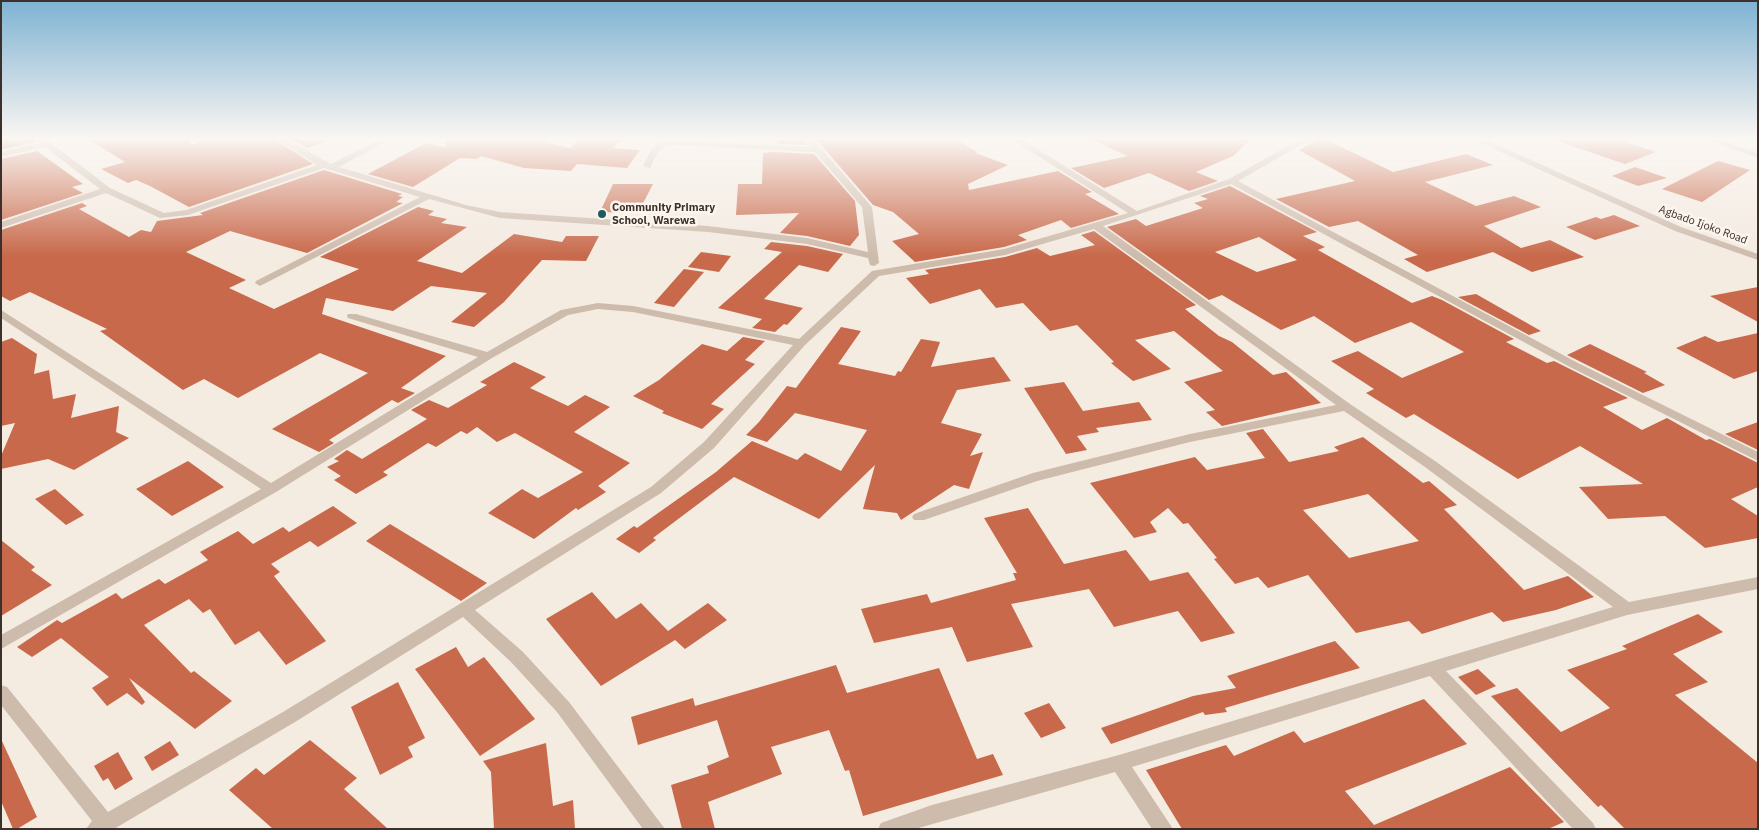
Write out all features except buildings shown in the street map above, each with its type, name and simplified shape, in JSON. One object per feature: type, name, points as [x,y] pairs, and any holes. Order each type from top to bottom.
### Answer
[{"type":"street","points":[[91,178],[107,190],[163,216],[188,212],[292,178]]},
{"type":"street","points":[[367,178],[500,215],[708,229],[807,241],[873,256]]},
{"type":"street","points":[[841,178],[867,207],[876,273]]},
{"type":"street","points":[[1077,178],[1136,214]]},
{"type":"street","points":[[1,692],[101,826],[289,717],[656,490],[710,445],[801,342],[876,273],[1005,252],[1136,214],[1238,178]]},
{"type":"street","name":"Agbado Ijoko Road","points":[[1562,178],[1678,229],[1758,257]]},
{"type":"street","points":[[1232,181],[1558,356],[1758,458]]},
{"type":"street","points":[[1,225],[107,190]]},
{"type":"street","points":[[260,283],[428,196]]},
{"type":"street","points":[[1095,225],[1346,408],[1430,464],[1627,609]]},
{"type":"street","points":[[1,643],[271,489],[488,356],[565,312],[598,306],[633,309],[801,342]]},
{"type":"street","points":[[1,313],[271,489]]},
{"type":"street","points":[[352,316],[488,356]]},
{"type":"street","points":[[919,517],[1033,477],[1190,438],[1346,408]]},
{"type":"street","points":[[888,829],[932,814],[1120,763],[1627,609],[1758,584]]},
{"type":"street","points":[[463,608],[517,657],[563,707],[634,804],[655,829]]},
{"type":"street","points":[[1433,668],[1586,829]]},
{"type":"street","points":[[1120,763],[1163,829]]},
{"type":"place","name":"Community Primary School, Warewa","points":[[602,214]]}]
